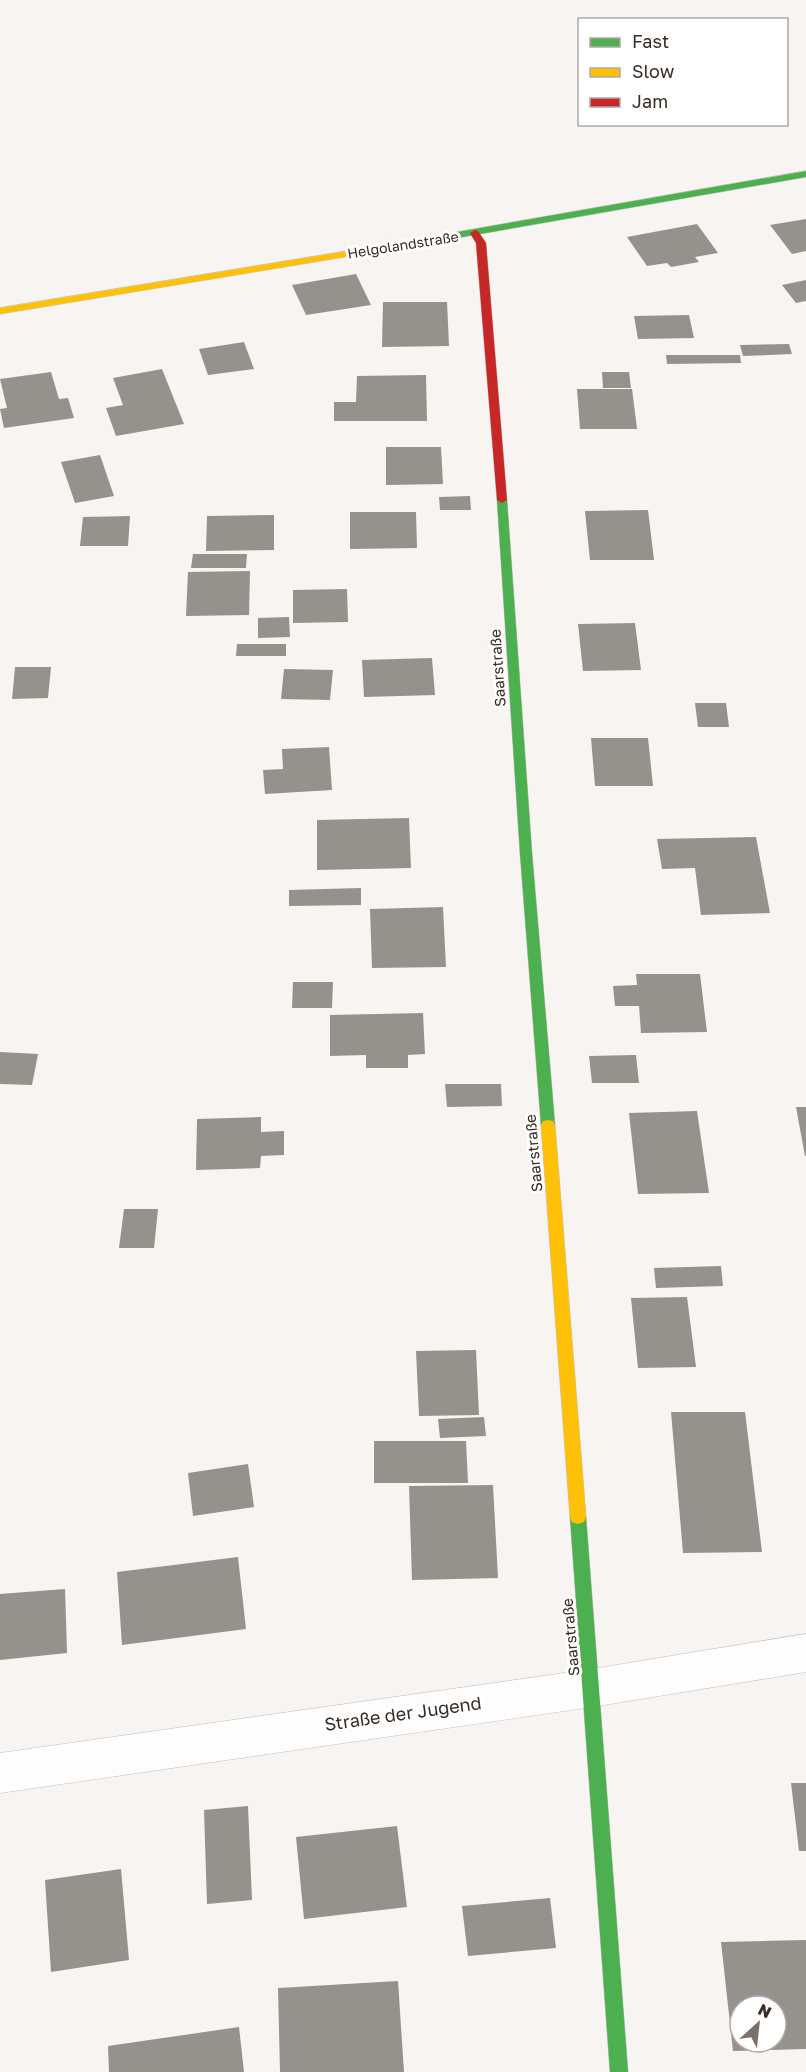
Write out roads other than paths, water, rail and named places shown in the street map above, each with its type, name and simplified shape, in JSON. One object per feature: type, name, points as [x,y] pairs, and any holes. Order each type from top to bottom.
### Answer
[{"type":"street","name":"Helgolandstraße","points":[[0,311],[475,233],[806,174]]},
{"type":"street","name":"Saarstraße","points":[[475,233],[481,243],[509,592],[526,853],[592,1688],[619,2072]]},
{"type":"street","name":"Straße der Jugend","points":[[0,1773],[592,1688],[806,1653]]}]
